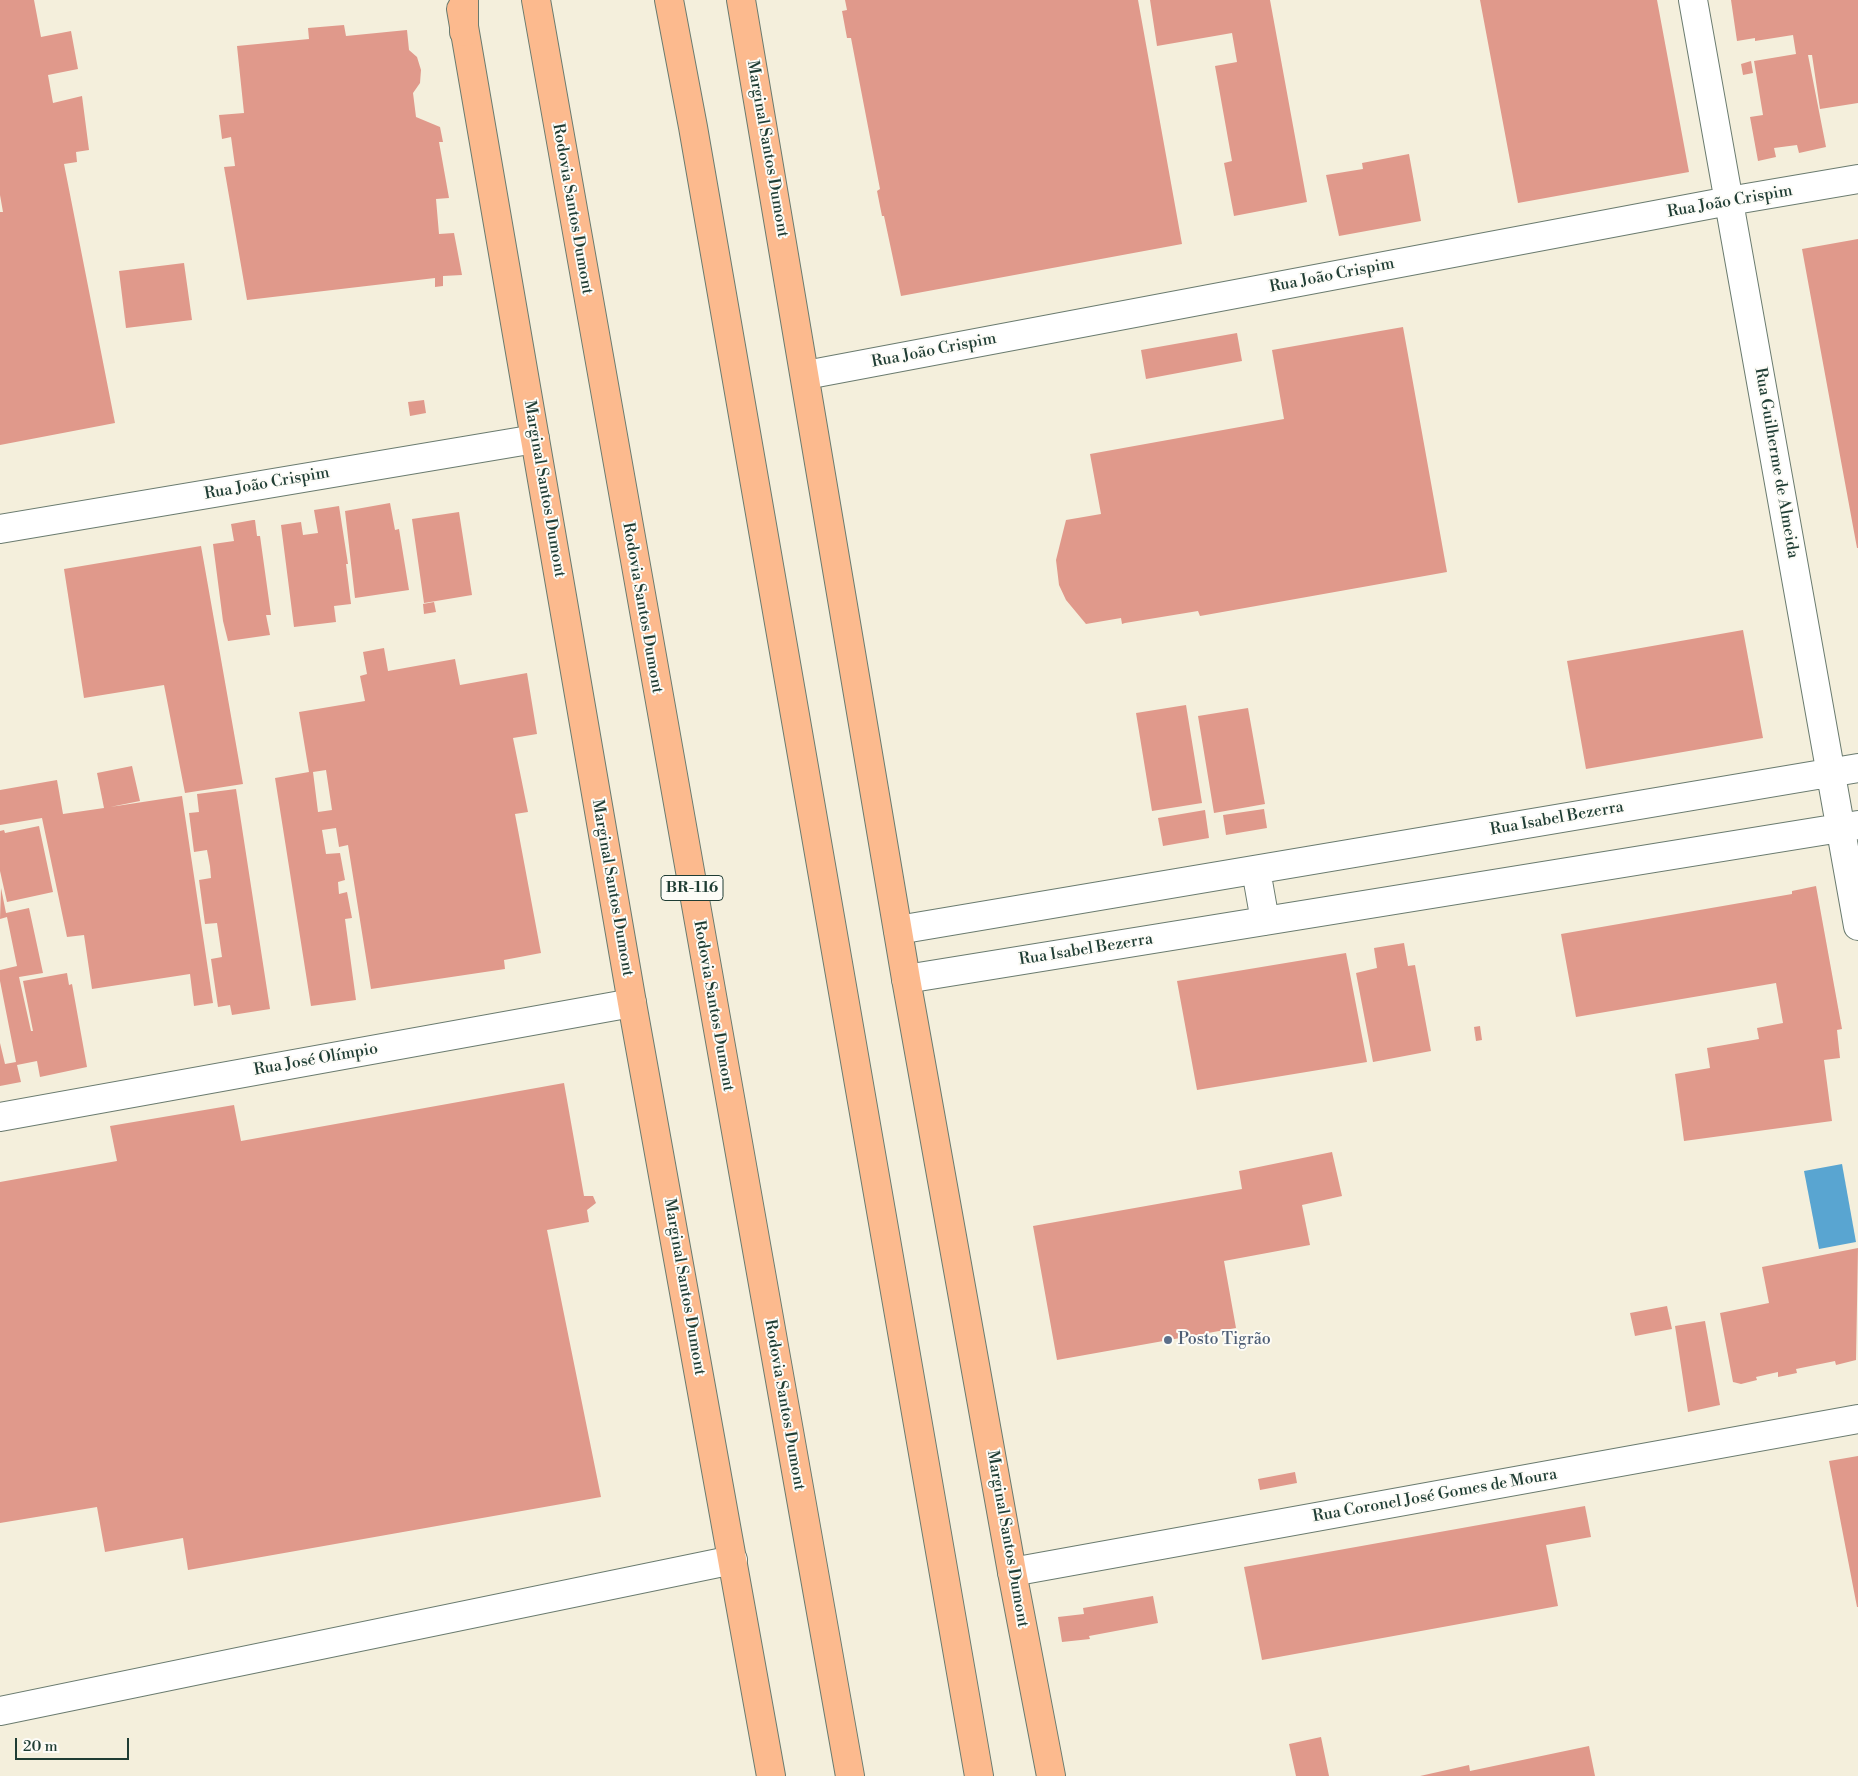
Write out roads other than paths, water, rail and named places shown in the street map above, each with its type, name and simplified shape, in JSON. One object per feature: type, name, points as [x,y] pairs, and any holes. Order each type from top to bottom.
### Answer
[{"type":"main road","name":"Marginal Santos Dumont","points":[[459,0],[632,1003],[771,1776]]},
{"type":"main road","points":[[464,0],[464,32]]},
{"type":"main road","name":"Rodovia Santos Dumont","points":[[536,0],[850,1776]]},
{"type":"main road","points":[[669,0],[693,127],[979,1776]]},
{"type":"main road","name":"Marginal Santos Dumont","points":[[741,0],[806,375],[906,979],[1012,1572],[1051,1776]]},
{"type":"street","name":"Rua Guilherme de Almeida","points":[[1693,0],[1831,773],[1849,826],[1858,926]]},
{"type":"street","name":"Rua João Crispim","points":[[806,375],[1730,201],[1858,179]]},
{"type":"street","name":"Rua João Crispim","points":[[0,528],[535,439]]},
{"type":"street","name":"Rua Isabel Bezerra","points":[[898,930],[1858,768]]},
{"type":"street","name":"Rua Isabel Bezerra","points":[[906,979],[1849,826]]},
{"type":"street","points":[[1256,870],[1265,921]]},
{"type":"street","name":"Rua José Olímpio","points":[[0,1117],[632,1003]]},
{"type":"street","name":"Rua Coronel José Gomes de Moura","points":[[1012,1572],[1858,1420]]},
{"type":"street","points":[[0,1711],[733,1560]]},
{"type":"water","points":[[1842,1164],[1856,1242],[1819,1249],[1804,1171]]},
{"type":"place","name":"Posto Tigrão","points":[[1168,1340]]}]
